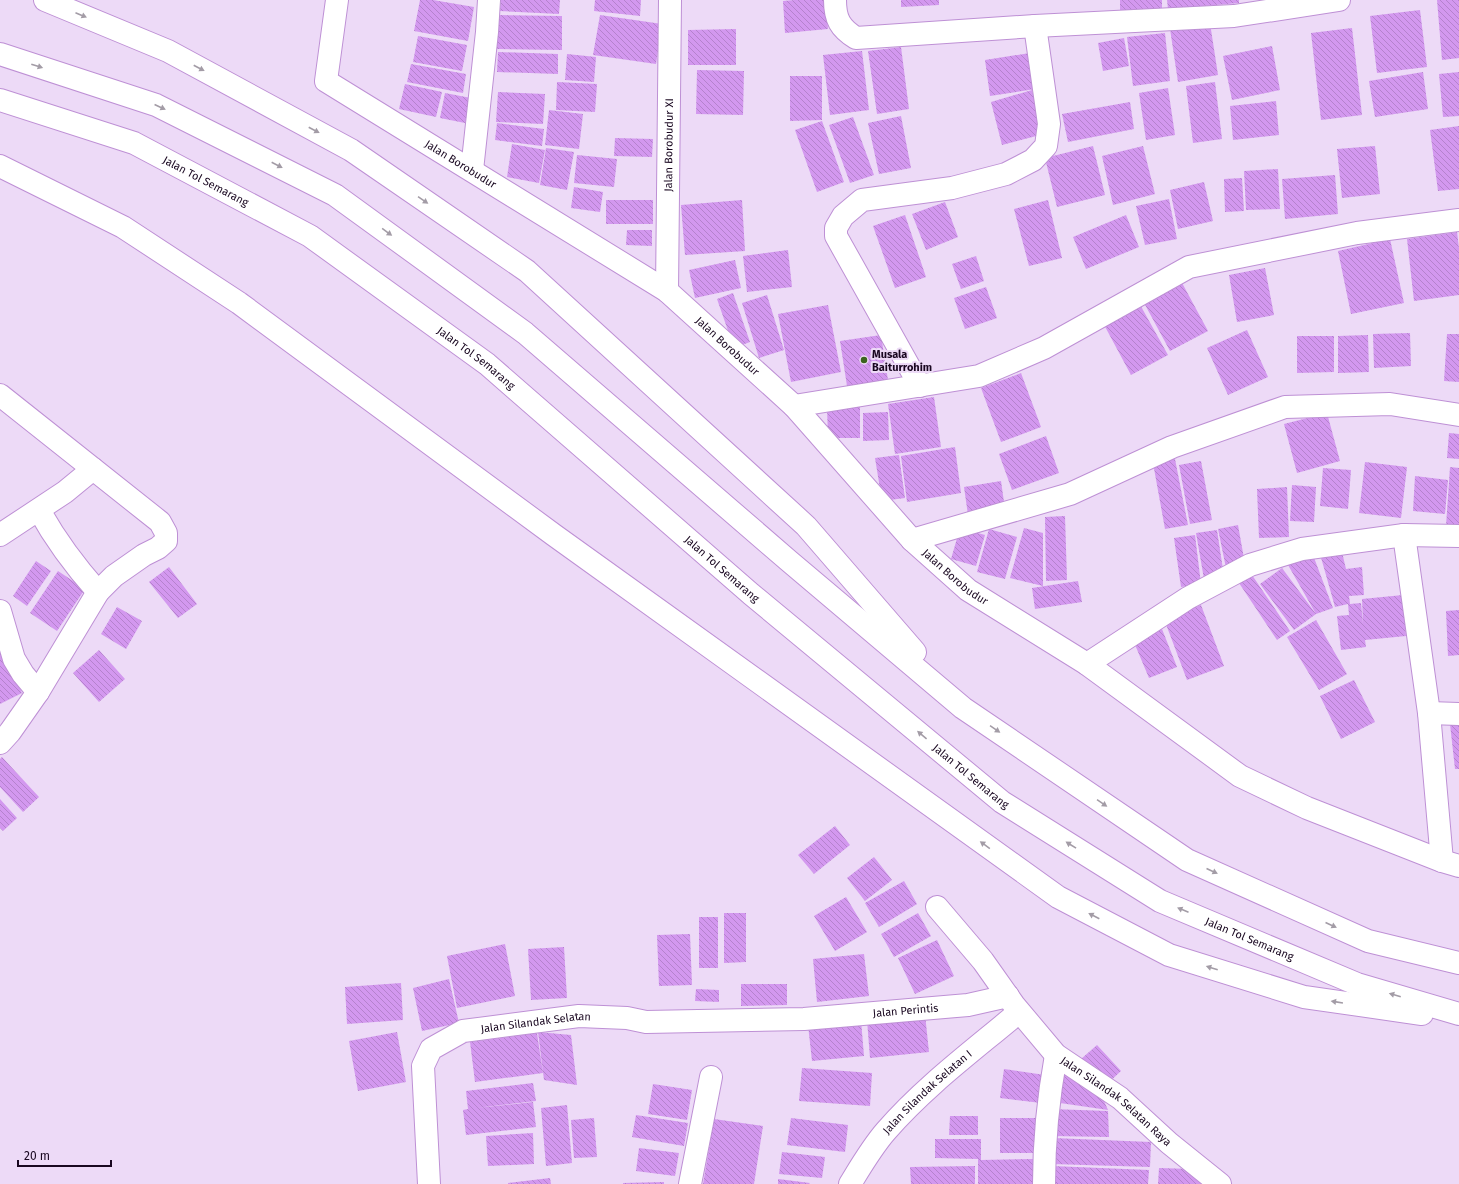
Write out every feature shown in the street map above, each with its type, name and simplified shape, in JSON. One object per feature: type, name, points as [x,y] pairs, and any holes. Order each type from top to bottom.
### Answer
[{"type":"main road","points":[[45,0],[168,51],[351,150],[527,271],[806,526],[962,708]]},
{"type":"main road","name":"Jalan Borobudur","points":[[337,0],[326,81],[667,290],[794,406],[912,540],[968,590],[1087,664],[1240,776],[1307,808],[1451,864]]},
{"type":"main road","points":[[472,170],[489,0]]},
{"type":"main road","name":"Jalan Borobudur XI","points":[[667,290],[670,0]]},
{"type":"main road","points":[[835,0],[838,22],[846,31],[856,38],[1035,26],[1234,16],[1339,0]]},
{"type":"main road","points":[[920,386],[836,236],[836,228],[843,216],[862,200],[952,188],[1006,174],[1034,160],[1046,146],[1049,124],[1035,26]]},
{"type":"main road","points":[[0,54],[156,105],[335,194],[525,332],[789,561],[962,708],[1187,860],[1368,941],[1459,963]]},
{"type":"main road","name":"Jalan Tol Semarang","points":[[0,100],[134,143],[310,236],[487,364],[751,594],[1002,802],[1160,901],[1357,984],[1459,1014]]},
{"type":"main road","points":[[0,166],[123,226],[238,303],[554,536],[1058,897],[1169,955],[1304,997],[1459,1020]]},
{"type":"main road","points":[[794,406],[979,376],[1044,348],[1189,267],[1357,232],[1459,220]]},
{"type":"main road","points":[[0,395],[160,522],[166,533],[166,541],[158,548],[144,555],[114,576],[98,592],[38,692],[10,732],[0,743]]},
{"type":"main road","points":[[912,540],[1070,494],[1172,447],[1285,407],[1390,404],[1459,415]]},
{"type":"main road","points":[[0,535],[65,492],[93,469]]},
{"type":"main road","points":[[39,510],[56,540],[72,563],[98,592]]},
{"type":"main road","points":[[1087,664],[1188,598],[1250,565],[1302,549],[1404,535],[1459,536]]},
{"type":"main road","points":[[1404,535],[1451,864]]},
{"type":"main road","points":[[0,611],[14,659],[23,674],[38,692]]},
{"type":"main road","points":[[1429,713],[1459,714]]},
{"type":"main road","name":"Jalan Silandak Selatan Raya","points":[[937,907],[983,961],[1013,1004],[1056,1055],[1120,1098],[1169,1143],[1220,1184]]},
{"type":"main road","name":"Jalan Perintis","points":[[646,1022],[804,1019],[968,1005],[1013,1004]]},
{"type":"main road","name":"Jalan Silandak Selatan I","points":[[850,1184],[866,1157],[885,1132],[1013,1004]]},
{"type":"main road","name":"Jalan Silandak Selatan","points":[[429,1184],[424,1066],[431,1049],[463,1031],[579,1016],[627,1018],[646,1022]]},
{"type":"main road","points":[[1044,1184],[1044,1148],[1049,1094],[1056,1055]]},
{"type":"main road","points":[[690,1184],[711,1078]]},
{"type":"building","points":[[420,0],[433,0],[474,7],[468,41],[414,31]]},
{"type":"building","points":[[501,0],[560,0],[559,14],[500,11]]},
{"type":"building","points":[[595,0],[641,0],[640,16],[594,11]]},
{"type":"building","points":[[826,0],[828,29],[785,33],[783,1]]},
{"type":"building","points":[[901,0],[939,0],[939,5],[901,7]]},
{"type":"building","points":[[1120,0],[1162,0],[1162,11],[1120,13]]},
{"type":"building","points":[[1167,0],[1239,0],[1239,3],[1168,9]]},
{"type":"building","points":[[1437,0],[1459,0],[1459,58],[1442,60]]},
{"type":"building","points":[[1420,10],[1427,67],[1377,73],[1370,16]]},
{"type":"building","points":[[498,15],[562,16],[562,50],[497,49]]},
{"type":"building","points":[[600,15],[662,24],[656,64],[593,55]]},
{"type":"building","points":[[1210,23],[1218,75],[1178,82],[1170,29]]},
{"type":"building","points":[[1352,28],[1362,115],[1321,120],[1311,33]]},
{"type":"building","points":[[736,29],[736,65],[688,65],[688,30]]},
{"type":"building","points":[[1165,33],[1170,81],[1133,86],[1127,37]]},
{"type":"building","points":[[418,36],[467,45],[462,71],[413,62]]},
{"type":"building","points":[[1124,38],[1129,66],[1103,71],[1098,43]]},
{"type":"building","points":[[1272,46],[1280,90],[1232,100],[1223,56]]},
{"type":"building","points":[[901,47],[909,109],[877,114],[868,51]]},
{"type":"building","points":[[862,51],[869,110],[830,115],[823,55]]},
{"type":"building","points":[[498,52],[558,54],[558,74],[497,72]]},
{"type":"building","points":[[1030,53],[1035,89],[990,96],[985,60]]},
{"type":"building","points":[[567,54],[596,57],[594,82],[565,80]]},
{"type":"building","points":[[411,64],[466,74],[463,93],[407,82]]},
{"type":"building","points":[[697,70],[744,71],[743,115],[696,114]]},
{"type":"building","points":[[1423,72],[1428,109],[1375,117],[1369,81]]},
{"type":"building","points":[[1459,72],[1459,116],[1443,117],[1439,74]]},
{"type":"building","points":[[790,76],[822,76],[822,120],[790,121]]},
{"type":"building","points":[[557,82],[597,84],[595,112],[556,110]]},
{"type":"building","points":[[1215,82],[1222,139],[1193,143],[1186,86]]},
{"type":"building","points":[[405,84],[442,92],[436,117],[399,109]]},
{"type":"building","points":[[1168,88],[1175,135],[1146,140],[1139,93]]},
{"type":"building","points":[[1032,90],[1044,134],[1002,145],[991,102]]},
{"type":"building","points":[[498,92],[545,94],[543,124],[496,122]]},
{"type":"building","points":[[445,93],[471,98],[465,123],[440,118]]},
{"type":"building","points":[[1276,101],[1279,135],[1233,140],[1230,106]]},
{"type":"building","points":[[1130,102],[1134,129],[1068,142],[1062,114]]},
{"type":"building","points":[[549,110],[583,114],[579,149],[545,145]]},
{"type":"building","points":[[901,116],[911,168],[879,174],[868,123]]},
{"type":"building","points":[[853,117],[874,175],[850,183],[829,125]]},
{"type":"building","points":[[822,121],[844,182],[817,192],[795,130]]},
{"type":"building","points":[[497,123],[544,129],[542,146],[495,140]]},
{"type":"building","points":[[1459,126],[1459,189],[1438,191],[1430,130]]},
{"type":"building","points":[[615,138],[653,139],[652,157],[614,156]]},
{"type":"building","points":[[512,144],[545,150],[539,183],[507,177]]},
{"type":"building","points":[[1093,146],[1105,195],[1057,207],[1045,158]]},
{"type":"building","points":[[1143,146],[1155,194],[1113,205],[1102,156]]},
{"type":"building","points":[[1375,146],[1380,194],[1342,198],[1337,149]]},
{"type":"building","points":[[546,148],[574,152],[567,190],[540,185]]},
{"type":"building","points":[[577,155],[617,159],[614,187],[574,183]]},
{"type":"building","points":[[1278,169],[1280,209],[1246,210],[1244,171]]},
{"type":"building","points":[[1335,175],[1338,214],[1285,219],[1282,179]]},
{"type":"building","points":[[1242,178],[1244,211],[1225,212],[1224,179]]},
{"type":"building","points":[[1204,182],[1213,221],[1178,229],[1170,190]]},
{"type":"building","points":[[574,187],[603,192],[600,212],[571,208]]},
{"type":"building","points":[[1169,199],[1177,239],[1145,245],[1136,206]]},
{"type":"building","points":[[606,200],[653,200],[653,224],[606,224]]},
{"type":"building","points":[[742,200],[745,251],[685,255],[681,205]]},
{"type":"building","points":[[1048,200],[1062,258],[1029,266],[1014,209]]},
{"type":"building","points":[[945,202],[958,237],[926,250],[912,214]]},
{"type":"building","points":[[905,215],[926,277],[895,288],[873,226]]},
{"type":"building","points":[[1126,215],[1139,247],[1086,269],[1073,237]]},
{"type":"building","points":[[627,230],[652,230],[652,246],[626,245]]},
{"type":"building","points":[[1457,232],[1459,248],[1459,295],[1414,301],[1407,239]]},
{"type":"building","points":[[1390,239],[1404,303],[1351,314],[1338,251]]},
{"type":"building","points":[[788,250],[792,287],[747,292],[743,256]]},
{"type":"building","points":[[976,256],[984,281],[961,289],[952,264]]},
{"type":"building","points":[[735,260],[741,288],[695,298],[689,270]]},
{"type":"building","points":[[1265,268],[1274,315],[1237,322],[1229,275]]},
{"type":"building","points":[[1181,281],[1208,331],[1170,351],[1143,301]]},
{"type":"building","points":[[986,287],[997,318],[965,329],[954,298]]},
{"type":"building","points":[[733,293],[750,342],[734,348],[717,299]]},
{"type":"building","points":[[767,295],[784,350],[759,358],[742,303]]},
{"type":"building","points":[[1138,301],[1168,355],[1131,375],[1102,321]]},
{"type":"building","points":[[828,305],[841,372],[791,382],[778,314]]},
{"type":"building","points":[[1247,330],[1268,377],[1228,395],[1207,348]]},
{"type":"building","points":[[1410,333],[1411,366],[1374,368],[1373,334]]},
{"type":"building","points":[[1447,334],[1459,334],[1459,382],[1444,381]]},
{"type":"building","name":"Musala Baiturrohim","points":[[881,335],[888,380],[847,386],[840,341]]},
{"type":"building","points":[[1368,335],[1369,372],[1338,373],[1338,336]]},
{"type":"building","points":[[1297,336],[1334,336],[1334,372],[1297,373]]},
{"type":"building","points":[[1021,373],[1041,427],[1001,442],[981,388]]},
{"type":"building","points":[[934,397],[941,447],[895,454],[888,404]]},
{"type":"building","points":[[860,406],[860,438],[828,438],[827,407]]},
{"type":"building","points":[[888,412],[889,440],[863,441],[863,413]]},
{"type":"building","points":[[1327,413],[1340,461],[1297,473],[1284,424]]},
{"type":"building","points":[[1449,433],[1459,434],[1459,459],[1447,458]]},
{"type":"building","points":[[1046,436],[1059,473],[1012,490],[999,454]]},
{"type":"building","points":[[955,447],[961,493],[907,502],[901,456]]},
{"type":"building","points":[[899,455],[905,498],[882,501],[875,458]]},
{"type":"building","points":[[1175,459],[1188,525],[1165,529],[1153,463]]},
{"type":"building","points":[[1201,461],[1212,520],[1190,524],[1179,465]]},
{"type":"building","points":[[1365,462],[1407,467],[1401,518],[1359,513]]},
{"type":"building","points":[[1450,467],[1459,468],[1459,527],[1446,526]]},
{"type":"building","points":[[1323,468],[1351,470],[1348,509],[1320,506]]},
{"type":"building","points":[[1415,476],[1448,480],[1445,514],[1413,511]]},
{"type":"building","points":[[1001,481],[1005,509],[968,515],[964,487]]},
{"type":"building","points":[[1292,485],[1316,487],[1314,522],[1290,521]]},
{"type":"building","points":[[1287,487],[1289,537],[1259,538],[1257,489]]},
{"type":"building","points":[[1065,516],[1067,580],[1046,581],[1045,517]]},
{"type":"building","points":[[1238,525],[1245,564],[1226,568],[1218,529]]},
{"type":"building","points":[[960,528],[985,535],[976,566],[951,559]]},
{"type":"building","points":[[1024,528],[1043,533],[1043,586],[1010,578]]},
{"type":"building","points":[[989,529],[1017,537],[1005,579],[977,572]]},
{"type":"building","points":[[1217,530],[1224,576],[1204,579],[1196,533]]},
{"type":"building","points":[[1195,535],[1201,584],[1181,587],[1174,538]]},
{"type":"building","points":[[1341,548],[1346,569],[1362,567],[1364,595],[1349,596],[1350,604],[1361,603],[1363,624],[1362,599],[1403,595],[1406,636],[1365,640],[1366,647],[1341,650],[1337,616],[1349,615],[1348,604],[1335,607],[1320,554]]},
{"type":"building","points":[[1313,555],[1333,608],[1316,614],[1288,565]]},
{"type":"building","points":[[36,561],[51,571],[27,606],[13,596]]},
{"type":"building","points":[[169,567],[197,604],[178,618],[149,582]]},
{"type":"building","points":[[1282,568],[1316,614],[1294,630],[1260,584]]},
{"type":"building","points":[[58,571],[85,589],[57,631],[30,613]]},
{"type":"building","points":[[1252,575],[1290,631],[1277,640],[1239,583]]},
{"type":"building","points":[[1078,581],[1082,602],[1035,609],[1032,588]]},
{"type":"building","points":[[1201,605],[1224,666],[1187,680],[1164,619]]},
{"type":"building","points":[[117,607],[142,621],[126,649],[101,634]]},
{"type":"building","points":[[1459,610],[1459,655],[1448,656],[1446,611]]},
{"type":"building","points":[[1316,620],[1347,674],[1319,690],[1287,637]]},
{"type":"building","points":[[1162,629],[1177,667],[1149,678],[1133,640]]},
{"type":"building","points":[[99,650],[125,679],[99,702],[73,673]]},
{"type":"building","points":[[3,653],[22,693],[0,704],[0,654]]},
{"type":"building","points":[[1354,680],[1375,722],[1341,739],[1320,696]]},
{"type":"building","points":[[1459,723],[1459,769],[1455,769],[1450,724]]},
{"type":"building","points":[[2,757],[39,797],[23,812],[0,787],[0,759]]},
{"type":"building","points":[[0,799],[17,818],[3,831],[0,828]]},
{"type":"building","points":[[835,826],[850,845],[814,874],[798,855]]},
{"type":"building","points":[[874,857],[892,880],[865,901],[847,878]]},
{"type":"building","points":[[904,881],[917,904],[879,927],[865,903]]},
{"type":"building","points":[[846,897],[867,932],[835,951],[814,916]]},
{"type":"building","points":[[724,913],[746,913],[746,962],[724,963]]},
{"type":"building","points":[[918,913],[931,936],[894,957],[881,934]]},
{"type":"building","points":[[699,917],[718,917],[718,968],[699,968]]},
{"type":"building","points":[[690,934],[692,985],[659,986],[657,935]]},
{"type":"building","points":[[937,940],[954,976],[915,994],[898,958]]},
{"type":"building","points":[[505,944],[515,996],[457,1008],[447,956]]},
{"type":"building","points":[[564,947],[567,998],[531,1000],[528,949]]},
{"type":"building","points":[[864,954],[869,996],[817,1002],[813,959]]},
{"type":"building","points":[[449,979],[459,1023],[422,1031],[413,988]]},
{"type":"building","points":[[401,983],[403,1020],[347,1024],[345,987]]},
{"type":"building","points":[[741,984],[787,984],[787,1005],[741,1006]]},
{"type":"building","points":[[696,989],[719,990],[719,1002],[695,1001]]},
{"type":"building","points":[[925,1014],[929,1052],[870,1058],[867,1020]]},
{"type":"building","points":[[861,1020],[864,1056],[812,1061],[808,1025]]},
{"type":"building","points":[[397,1032],[406,1082],[358,1091],[349,1041]]},
{"type":"building","points":[[538,1032],[571,1035],[577,1085],[544,1080]]},
{"type":"building","points":[[537,1033],[543,1073],[475,1082],[470,1042]]},
{"type":"building","points":[[1097,1045],[1121,1071],[1105,1086],[1081,1059]]},
{"type":"building","points":[[802,1068],[872,1073],[870,1106],[799,1101]]},
{"type":"building","points":[[1004,1069],[1045,1075],[1041,1103],[1000,1098]]},
{"type":"building","points":[[1064,1073],[1101,1094],[1108,1110],[1060,1103]]},
{"type":"building","points":[[533,1083],[536,1101],[476,1108],[533,1102],[536,1127],[466,1135],[463,1110],[468,1109],[466,1091]]},
{"type":"building","points":[[653,1084],[692,1090],[687,1120],[648,1114]]},
{"type":"building","points":[[567,1105],[572,1163],[546,1166],[541,1108]]},
{"type":"building","points":[[1051,1109],[1108,1111],[1109,1137],[1052,1136]]},
{"type":"building","points":[[636,1115],[688,1123],[684,1146],[632,1137]]},
{"type":"building","points":[[950,1116],[978,1116],[978,1135],[949,1135]]},
{"type":"building","points":[[594,1118],[597,1157],[574,1158],[571,1120]]},
{"type":"building","points":[[791,1118],[848,1125],[845,1152],[787,1145]]},
{"type":"building","points":[[1000,1118],[1039,1118],[1039,1153],[1000,1153]]},
{"type":"building","points":[[714,1119],[763,1126],[754,1184],[703,1184]]},
{"type":"building","points":[[533,1133],[534,1164],[488,1166],[486,1136]]},
{"type":"building","points":[[1053,1138],[1151,1142],[1150,1167],[1052,1164]]},
{"type":"building","points":[[935,1139],[981,1139],[981,1160],[1034,1159],[1034,1184],[978,1184],[978,1159],[935,1158]]},
{"type":"building","points":[[639,1148],[679,1153],[675,1176],[636,1171]]},
{"type":"building","points":[[782,1152],[825,1157],[822,1178],[779,1174]]},
{"type":"building","points":[[975,1166],[975,1184],[911,1184],[910,1167]]},
{"type":"building","points":[[1052,1166],[1149,1170],[1148,1184],[1052,1184]]},
{"type":"building","points":[[1159,1168],[1192,1169],[1207,1184],[1158,1184]]},
{"type":"building","points":[[550,1178],[551,1184],[508,1184],[508,1183]]},
{"type":"building","points":[[778,1179],[810,1183],[778,1184]]},
{"type":"building","points":[[664,1182],[664,1184],[623,1184],[623,1183]]},
{"type":"place","name":"Musala Baiturrohim","points":[[864,360]]}]
